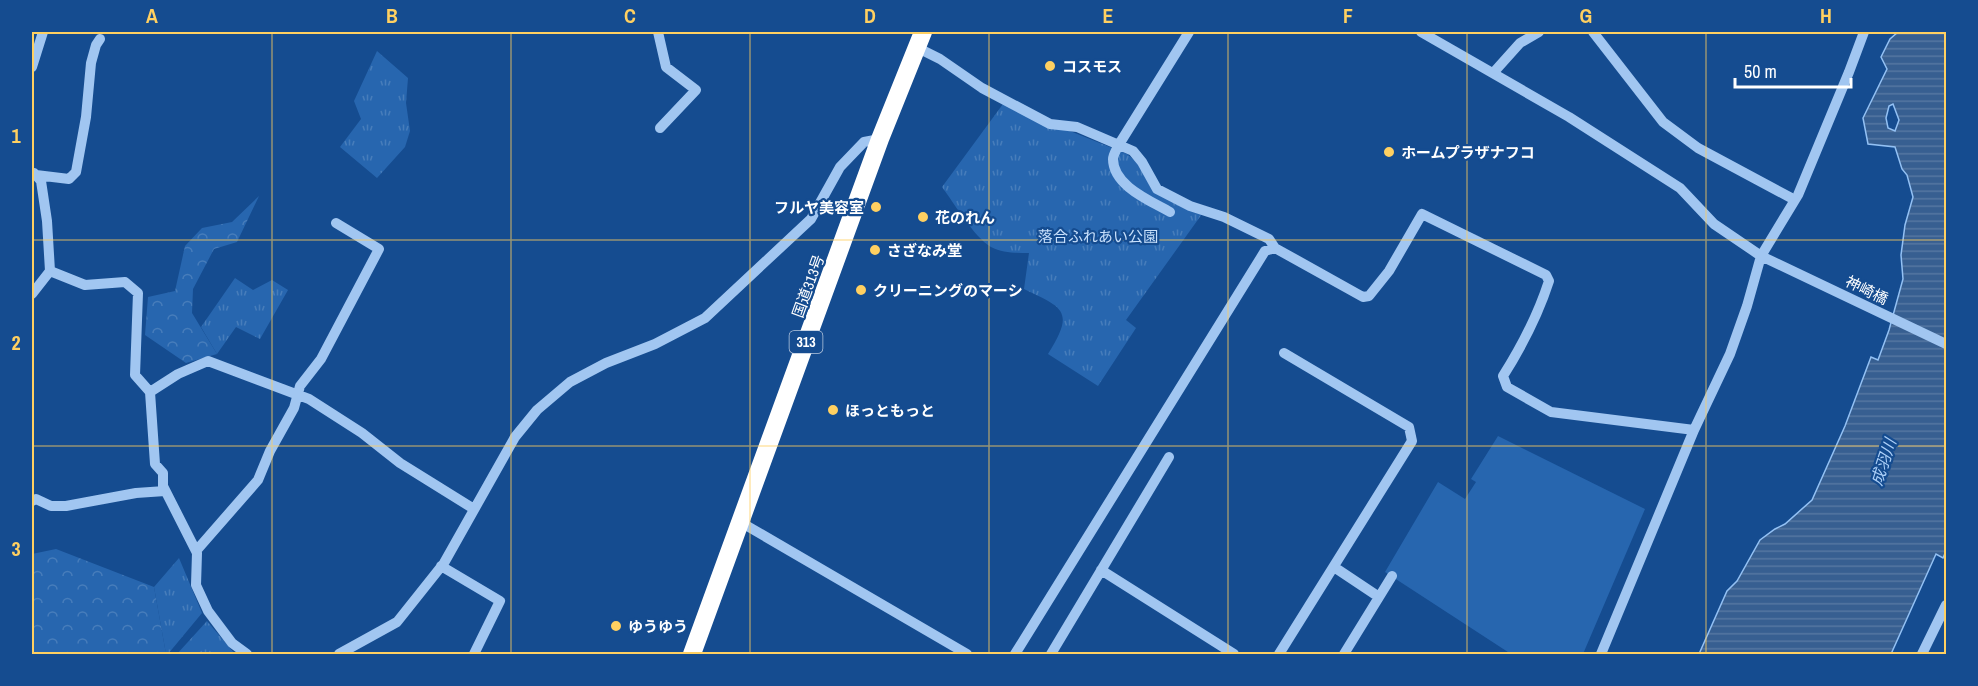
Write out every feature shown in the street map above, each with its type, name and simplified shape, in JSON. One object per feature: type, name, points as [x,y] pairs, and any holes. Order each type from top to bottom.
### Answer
[{"type":"highway","name":"国道313号","points":[[693,654],[880,139],[920,39]]},
{"type":"street","points":[[32,66],[43,32]]},
{"type":"street","points":[[658,32],[666,67],[696,90],[660,128]]},
{"type":"street","points":[[1170,212],[1126,185],[1117,173],[1113,158],[1118,146],[1189,32]]},
{"type":"street","name":"神崎橋","points":[[1421,32],[1569,117],[1680,188],[1714,224],[1761,256],[1947,344]]},
{"type":"street","points":[[1494,72],[1520,43],[1539,32]]},
{"type":"street","points":[[1593,32],[1663,122],[1698,148],[1795,200]]},
{"type":"street","points":[[1601,654],[1694,430],[1730,354],[1761,256],[1795,200],[1864,32]]},
{"type":"street","points":[[34,172],[69,179],[76,172],[86,117],[91,63],[100,39]]},
{"type":"street","points":[[920,39],[940,59],[982,88],[1050,123],[1077,127],[1132,151],[1142,162],[1157,189],[1190,206],[1224,217],[1269,239],[1275,248],[1363,297],[1369,296],[1389,271],[1422,214],[1546,275],[1549,281],[1542,303],[1521,347],[1503,376],[1507,387],[1551,412],[1694,430]]},
{"type":"street","points":[[339,654],[397,622],[441,566],[515,438],[537,410],[570,382],[606,363],[655,344],[705,318],[811,219],[840,167],[864,142],[880,139]]},
{"type":"street","points":[[32,294],[50,271],[43,191],[41,181],[34,172]]},
{"type":"street","points":[[196,551],[258,480],[270,451],[294,408],[300,386],[321,359],[379,249],[336,223]]},
{"type":"street","points":[[1015,654],[1265,250],[1275,248]]},
{"type":"street","points":[[50,271],[85,285],[125,282],[138,293],[135,375],[150,392],[155,464],[163,473],[165,491],[196,551],[196,585],[208,611],[232,644],[247,654]]},
{"type":"street","points":[[1280,654],[1412,441],[1409,427],[1284,353]]},
{"type":"street","points":[[150,392],[177,374],[208,361],[309,399],[362,432],[400,464],[474,509]]},
{"type":"street","points":[[1056,653],[1101,570],[1169,457]]},
{"type":"street","points":[[32,501],[36,500],[51,506],[66,506],[136,493],[165,491]]},
{"type":"street","points":[[741,523],[967,654]]},
{"type":"street","points":[[441,566],[500,601],[474,654]]},
{"type":"street","points":[[1334,567],[1379,597]]},
{"type":"street","points":[[1101,570],[1234,654]]},
{"type":"street","points":[[1344,654],[1392,576]]},
{"type":"street","points":[[1922,654],[1947,605]]},
{"type":"green space","points":[[377,51],[408,78],[406,103],[410,131],[405,147],[377,178],[340,147],[361,119],[354,101]]},
{"type":"green space","name":"落合ふれあい公園","points":[[1003,104],[1127,154],[1138,163],[1153,189],[1202,214],[1126,320],[1136,328],[1098,386],[1048,354],[1063,320],[1061,312],[1056,307],[1024,289],[1029,253],[1014,253],[991,247],[971,228],[942,187]]},
{"type":"green space","points":[[259,196],[237,242],[214,249],[193,289],[192,313],[217,354],[186,363],[145,335],[148,297],[175,291],[185,246],[202,228],[232,222]]},
{"type":"green space","points":[[235,278],[253,290],[272,280],[288,290],[260,339],[236,327],[217,354],[201,327]]},
{"type":"green space","points":[[1498,436],[1645,509],[1583,654],[1511,654],[1385,572],[1438,482],[1465,499],[1476,482],[1471,479]]},
{"type":"green space","points":[[56,549],[154,587],[166,654],[32,654],[32,554]]},
{"type":"green space","points":[[179,558],[202,613],[166,654],[154,587]]},
{"type":"green space","points":[[207,621],[235,654],[177,654]]},
{"type":"water","name":"成羽川","points":[[1898,32],[1946,32],[1946,551],[1943,558],[1936,554],[1891,654],[1699,654],[1727,591],[1737,581],[1760,540],[1785,524],[1812,500],[1845,426],[1871,357],[1878,360],[1889,330],[1903,279],[1901,255],[1905,225],[1913,197],[1907,175],[1902,169],[1895,147],[1868,144],[1863,118],[1887,69],[1881,57],[1890,39]],"holes":[[[1893,104],[1899,120],[1895,131],[1888,128],[1886,118],[1889,106]]]},
{"type":"place","name":"コスモス","points":[[1050,66]]},
{"type":"place","name":"ホームプラザナフコ","points":[[1389,152]]},
{"type":"place","name":"フルヤ美容室","points":[[876,207]]},
{"type":"place","name":"花のれん","points":[[923,217]]},
{"type":"place","name":"さざなみ堂","points":[[875,250]]},
{"type":"place","name":"クリーニングのマーシ","points":[[861,290]]},
{"type":"place","name":"ほっともっと","points":[[833,410]]},
{"type":"place","name":"ゆうゆう","points":[[616,626]]}]
